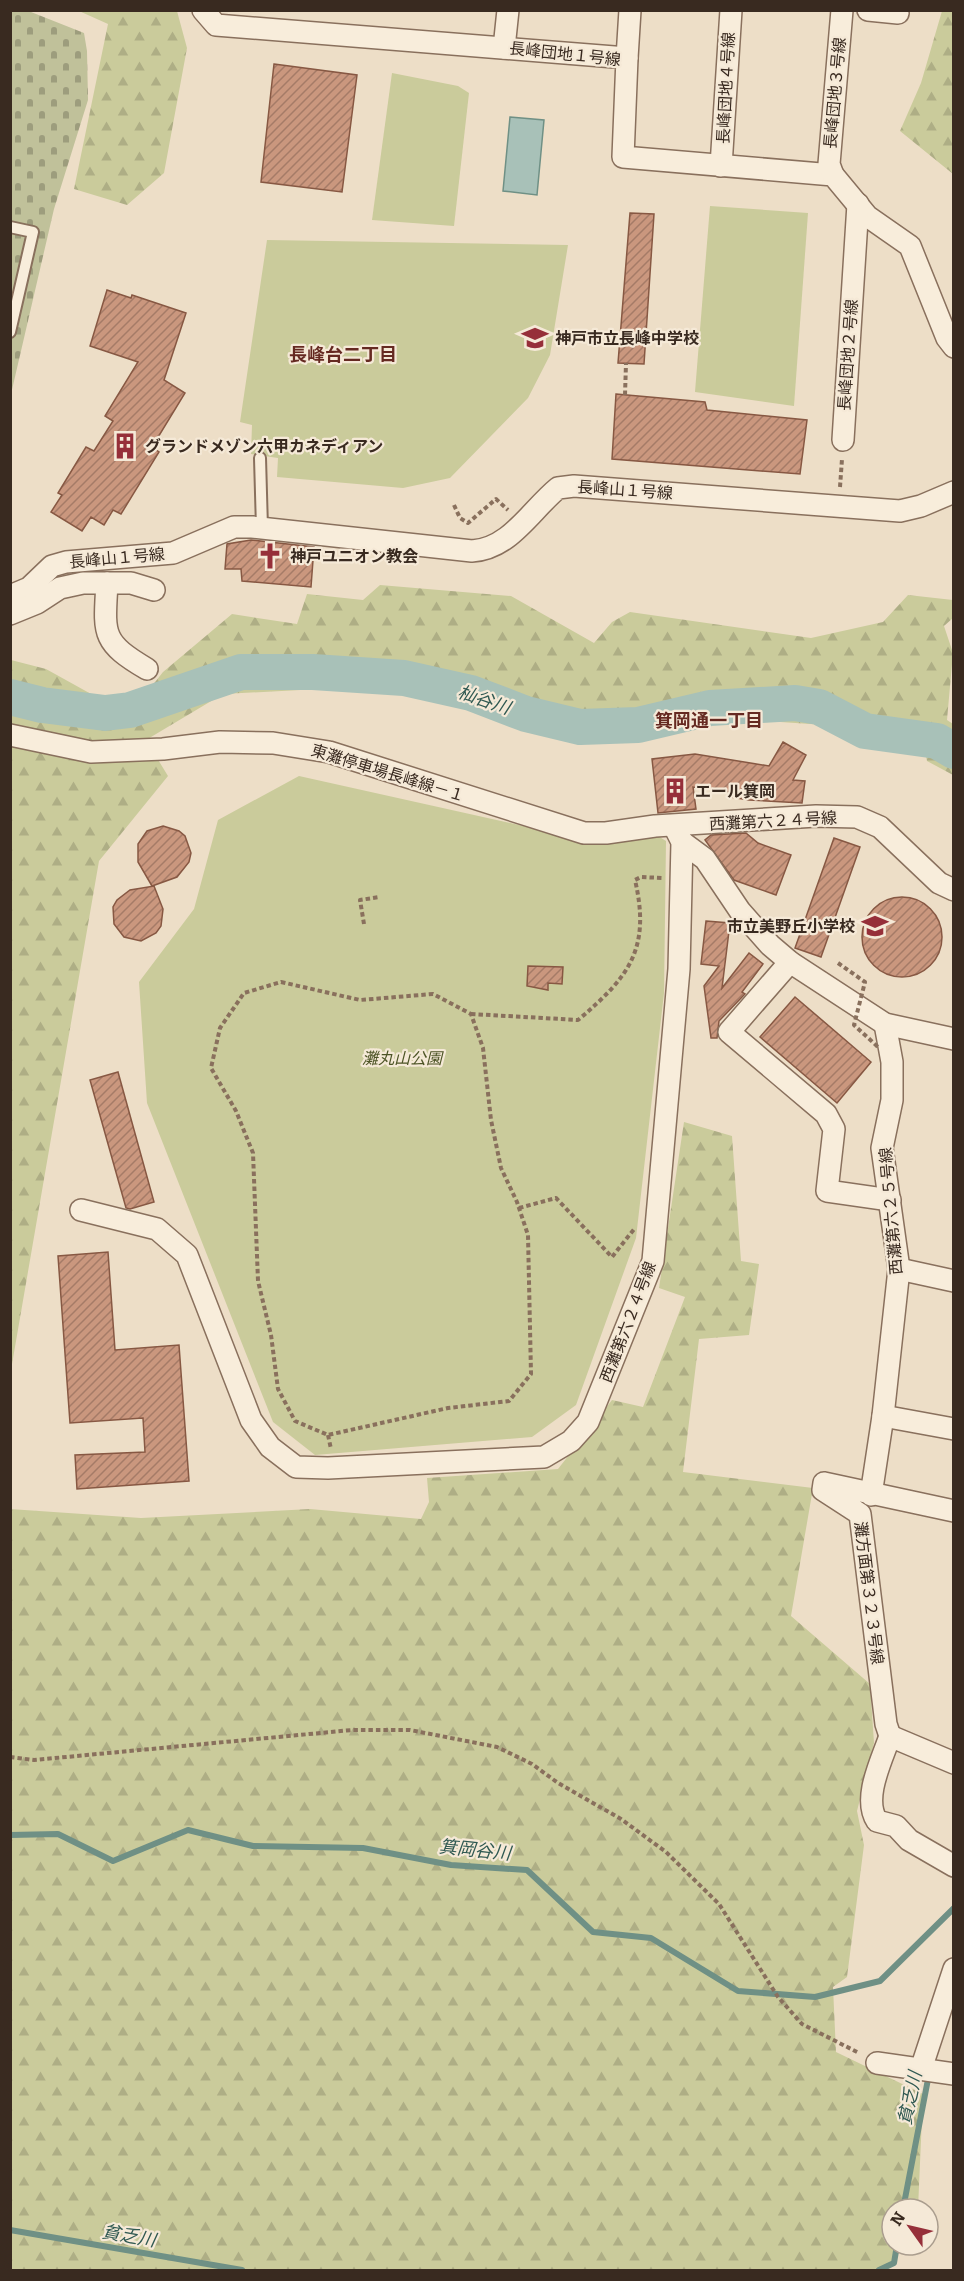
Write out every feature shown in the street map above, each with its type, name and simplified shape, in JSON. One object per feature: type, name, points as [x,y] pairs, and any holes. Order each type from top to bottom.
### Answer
[{"type":"street","name":"長峰団地１号線","points":[[203,10],[216,25],[627,58],[623,157],[833,175]]},
{"type":"street","points":[[504,48],[508,10]]},
{"type":"street","points":[[627,58],[630,10]]},
{"type":"street","name":"長峰団地４号線","points":[[721,166],[730,10]]},
{"type":"street","name":"長峰団地３号線","points":[[833,175],[829,164],[842,10]]},
{"type":"street","points":[[868,10],[898,13]]},
{"type":"street","points":[[833,175],[867,216],[910,246],[947,338],[954,347]]},
{"type":"street","name":"長峰団地２号線","points":[[843,440],[858,204]]},
{"type":"street","name":"長峰山１号線","points":[[10,596],[29,588],[52,566],[141,554],[173,553],[234,527],[472,551],[486,550],[507,539],[558,488],[574,486],[911,510],[954,492]]},
{"type":"street","points":[[10,614],[37,603],[60,588],[83,583],[131,583],[154,590]]},
{"type":"street","points":[[106,584],[107,636],[122,655],[147,669]]},
{"type":"street","name":"東灘停車場長峰線－１","points":[[10,735],[91,752],[163,749],[220,742],[273,743],[318,750],[584,833]]},
{"type":"street","name":"西灘第六２４号線","points":[[584,833],[678,834],[816,816],[857,817],[880,827],[939,883],[954,890]]},
{"type":"street","points":[[678,834],[705,859],[740,911],[770,945],[790,962],[885,1024],[954,1039]]},
{"type":"street","name":"西灘第六２４号線","points":[[81,1210],[157,1229],[187,1255],[251,1420],[270,1447],[296,1467],[544,1457],[571,1441],[588,1422],[653,1262],[679,969],[678,834]]},
{"type":"street","points":[[790,962],[729,1032],[826,1114],[834,1129],[827,1191],[890,1200]]},
{"type":"street","name":"西灘第六２５号線","points":[[872,1495],[883,1416],[898,1269],[882,1148],[892,1100],[892,1062],[885,1024]]},
{"type":"street","points":[[898,1269],[954,1281]]},
{"type":"street","points":[[883,1416],[954,1430]]},
{"type":"street","name":"灘方面第３２３号線","points":[[872,1495],[859,1489],[824,1483],[823,1490],[860,1514],[885,1724],[890,1736]]},
{"type":"street","points":[[872,1495],[954,1511]]},
{"type":"street","points":[[954,1763],[890,1736],[872,1794],[871,1812],[877,1821],[896,1826],[909,1840],[954,1866]]},
{"type":"street","points":[[921,2069],[954,1968]]},
{"type":"street","points":[[877,2063],[954,2074]]},
{"type":"lane","points":[[10,227],[33,232],[10,332]]},
{"type":"lane","points":[[260,458],[261,528]]},
{"type":"path","points":[[625,395],[626,363]]},
{"type":"path","points":[[838,506],[843,440]]},
{"type":"path","points":[[454,505],[460,518],[468,523],[496,499],[522,523]]},
{"type":"path","points":[[471,1014],[483,1048],[491,1120],[501,1168],[528,1235],[531,1374],[509,1401],[448,1408],[328,1435],[295,1421],[278,1389],[271,1335],[258,1281],[253,1153],[236,1111],[211,1068],[220,1028],[244,993],[280,982],[360,1000],[433,994],[471,1014],[578,1020],[609,994],[632,963],[642,911],[634,880],[641,877],[659,878]]},
{"type":"path","points":[[364,924],[360,900],[379,897]]},
{"type":"path","points":[[838,963],[865,982],[854,1024],[878,1047]]},
{"type":"path","points":[[519,1208],[556,1198],[612,1257],[640,1223]]},
{"type":"path","points":[[10,1757],[34,1760],[352,1730],[410,1730],[497,1747],[532,1764],[558,1784],[621,1819],[666,1852],[718,1904],[778,1997],[802,2024],[877,2063]]},
{"type":"green space","points":[[26,10],[84,33],[87,51],[88,100],[54,209],[11,394],[10,11]]},
{"type":"green space","points":[[79,11],[177,11],[187,48],[164,173],[127,205],[74,189],[108,24]]},
{"type":"green space","points":[[942,11],[953,11],[953,174],[900,131],[921,83]]},
{"type":"green space","points":[[392,73],[458,86],[469,93],[454,226],[372,220]]},
{"type":"green space","points":[[710,206],[808,213],[794,406],[695,392]]},
{"type":"green space","points":[[267,240],[568,245],[550,355],[528,398],[450,478],[403,488],[277,477],[278,458],[251,454],[252,425],[240,422]]},
{"type":"green space","points":[[380,585],[511,596],[594,643],[612,622],[630,612],[811,638],[883,622],[908,595],[953,600],[953,618],[944,626],[953,653],[947,720],[953,724],[953,775],[927,761],[920,729],[888,723],[884,729],[735,719],[633,738],[592,739],[417,689],[319,689],[223,694],[146,740],[168,776],[99,861],[11,1370],[11,660],[46,669],[129,715],[163,672],[232,614],[297,624],[307,594],[363,600]]},
{"type":"green space","name":"灘丸山公園","points":[[299,776],[568,836],[658,836],[666,841],[664,993],[636,1238],[576,1405],[532,1437],[315,1455],[273,1422],[147,1103],[139,982],[194,909],[218,820]]},
{"type":"green space","points":[[684,1122],[732,1136],[741,1261],[759,1264],[749,1335],[699,1339],[683,1472],[813,1488],[791,1616],[870,1684],[874,1743],[857,1811],[864,1845],[847,1977],[833,1987],[836,2052],[923,2094],[919,2197],[880,2197],[880,2257],[895,2257],[884,2270],[11,2270],[10,1509],[141,1518],[310,1509],[421,1519],[429,1502],[427,1478],[558,1469],[612,1400],[643,1407],[685,1297],[659,1288]]},
{"type":"water","points":[[510,117],[544,120],[537,195],[503,191]]},
{"type":"building","points":[[274,64],[357,75],[342,192],[261,182]]},
{"type":"building","points":[[630,213],[654,214],[644,364],[618,363]]},
{"type":"building","name":"グランドメゾン六甲カネディアン","points":[[107,290],[131,298],[132,295],[186,313],[164,380],[185,393],[152,447],[159,452],[121,514],[113,510],[104,525],[91,517],[82,531],[51,512],[62,495],[58,493],[86,447],[94,451],[113,421],[105,416],[138,362],[90,346]]},
{"type":"building","points":[[616,394],[705,402],[707,410],[807,420],[800,474],[612,459]]},
{"type":"building","name":"神戸ユニオン教会","points":[[251,540],[314,547],[311,587],[242,581],[241,569],[225,569],[227,544]]},
{"type":"building","points":[[783,742],[806,755],[793,780],[805,781],[802,803],[749,800],[731,797],[731,792],[693,787],[696,809],[658,813],[652,759],[695,754],[769,766]]},
{"type":"building","points":[[163,826],[179,831],[185,836],[191,853],[189,862],[177,877],[152,886],[138,862],[138,844],[147,831]]},
{"type":"building","points":[[746,833],[758,843],[791,855],[776,895],[734,880],[705,840],[711,835]]},
{"type":"building","points":[[834,838],[860,847],[821,957],[795,948]]},
{"type":"building","points":[[154,886],[163,909],[161,926],[156,933],[141,941],[124,937],[114,924],[113,907],[117,900],[130,890]]},
{"type":"building","points":[[902,897],[917,900],[930,909],[939,922],[942,937],[939,952],[930,965],[917,974],[902,977],[887,974],[874,965],[865,952],[862,937],[865,922],[874,909],[887,900]]},
{"type":"building","points":[[706,921],[730,923],[722,988],[749,953],[763,964],[742,992],[745,994],[719,1021],[717,1038],[711,1038],[704,986],[719,966],[701,964]]},
{"type":"building","points":[[528,966],[563,967],[562,984],[548,983],[548,990],[527,986]]},
{"type":"building","points":[[795,997],[871,1062],[837,1103],[760,1037]]},
{"type":"building","points":[[118,1072],[154,1202],[130,1209],[126,1208],[90,1080]]},
{"type":"building","points":[[108,1252],[115,1350],[179,1345],[189,1481],[77,1489],[75,1455],[145,1452],[143,1418],[70,1423],[58,1256]]},
{"type":"waterway","name":"杣谷川","points":[[10,697],[42,705],[105,713],[130,710],[241,672],[313,672],[404,678],[471,693],[526,714],[580,727],[638,725],[710,708],[795,703],[819,707],[865,731],[937,741],[954,751]]},
{"type":"waterway","name":"箕岡谷川","points":[[10,1835],[58,1834],[113,1861],[188,1830],[253,1846],[363,1848],[451,1865],[527,1870],[593,1932],[651,1938],[738,1991],[815,1997],[880,1981],[954,1908]]},
{"type":"waterway","name":"貧乏川","points":[[905,2197],[929,2074]]},
{"type":"waterway","name":"貧乏川","points":[[10,2230],[242,2270]]},
{"type":"waterway","name":"貧乏川","points":[[879,2270],[894,2263],[895,2257]]},
{"type":"place","name":"神戸市立長峰中学校","points":[[535,338]]},
{"type":"place","name":"グランドメゾン六甲カネディアン","points":[[125,446]]},
{"type":"place","name":"神戸ユニオン教会","points":[[270,556]]},
{"type":"place","name":"エール箕岡","points":[[675,791]]},
{"type":"place","name":"市立美野丘小学校","points":[[875,926]]},
{"type":"district","name":"長峰台二丁目","points":[[343,355]]},
{"type":"district","name":"箕岡通一丁目","points":[[709,721]]}]
